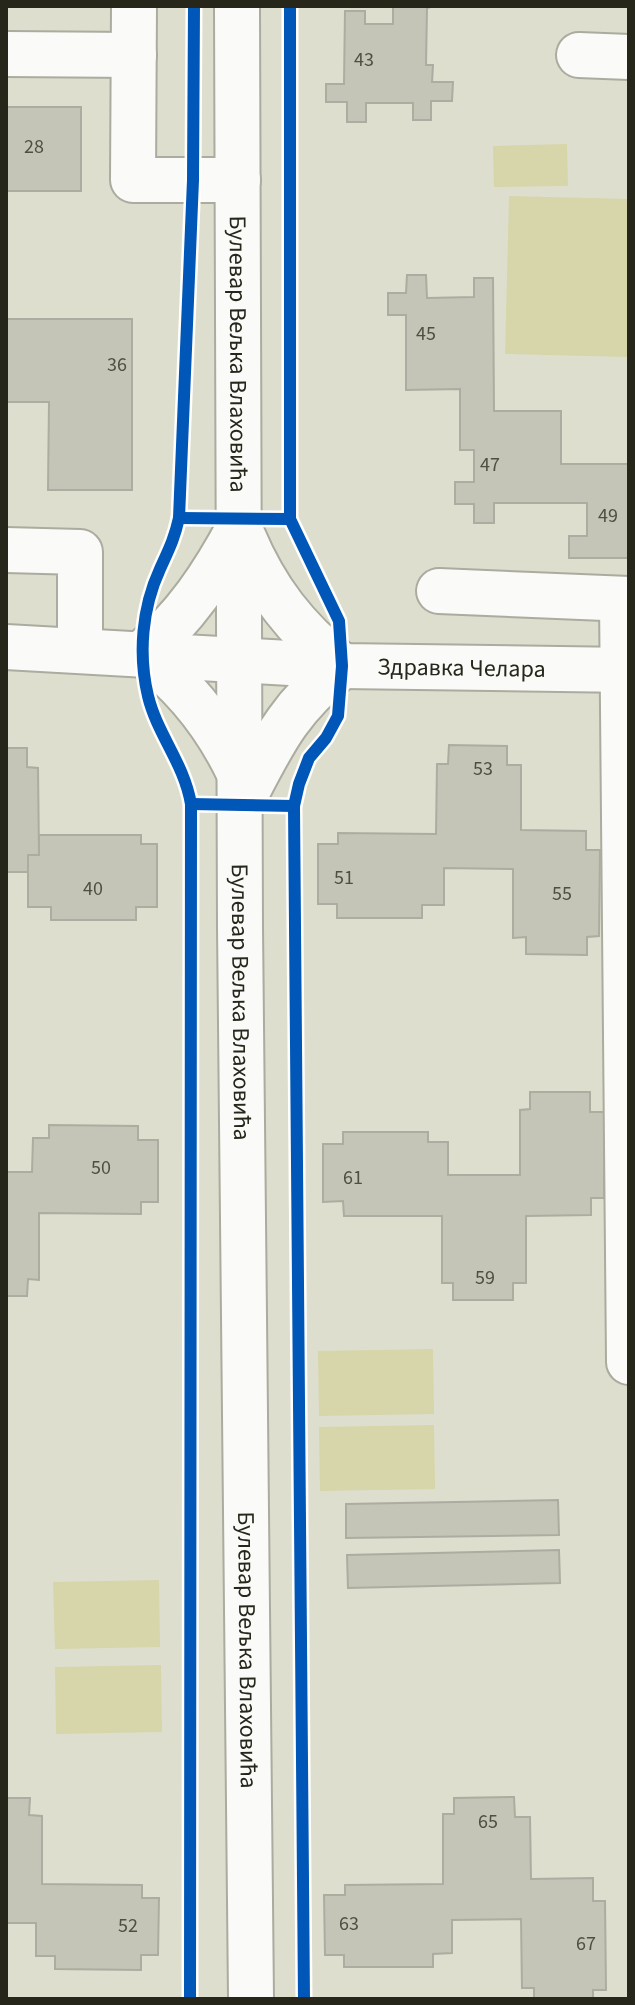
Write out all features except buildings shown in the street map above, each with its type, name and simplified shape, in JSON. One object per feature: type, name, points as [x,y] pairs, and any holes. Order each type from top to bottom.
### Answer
[{"type":"main road","points":[[134,6],[133,180],[238,180]]},
{"type":"main road","name":"Булевар Вељка Влаховића","points":[[237,6],[239,659],[251,1999]]},
{"type":"main road","points":[[6,54],[134,55]]},
{"type":"main road","points":[[579,55],[629,57]]},
{"type":"main road","points":[[239,527],[199,593],[159,640],[142,653],[164,669],[208,716],[240,789]]},
{"type":"main road","points":[[239,527],[262,576],[287,614],[309,640],[342,666],[298,705],[240,789]]},
{"type":"main road","points":[[6,550],[80,552],[80,650]]},
{"type":"main road","points":[[439,591],[626,599],[629,1362]]},
{"type":"main road","name":"Здравка Челара","points":[[6,647],[342,666],[626,670]]},
{"type":"green space","points":[[567,144],[568,186],[494,187],[493,146]]},
{"type":"green space","points":[[509,196],[629,199],[629,357],[505,354]]},
{"type":"green space","points":[[433,1349],[434,1414],[319,1416],[318,1351]]},
{"type":"green space","points":[[434,1425],[435,1489],[320,1491],[319,1427]]},
{"type":"green space","points":[[159,1580],[160,1647],[55,1649],[53,1582]]},
{"type":"green space","points":[[161,1665],[162,1732],[56,1734],[55,1667]]},
{"type":"cycle path","points":[[190,1999],[191,804],[183,775],[152,710],[145,680],[143,648],[149,599],[179,518],[193,180],[194,6]]},
{"type":"cycle path","points":[[290,6],[290,519],[339,621],[342,666],[338,716],[326,738],[309,758],[294,806],[304,1999]]},
{"type":"cycle path","points":[[179,518],[290,519]]},
{"type":"cycle path","points":[[191,804],[294,806]]}]
